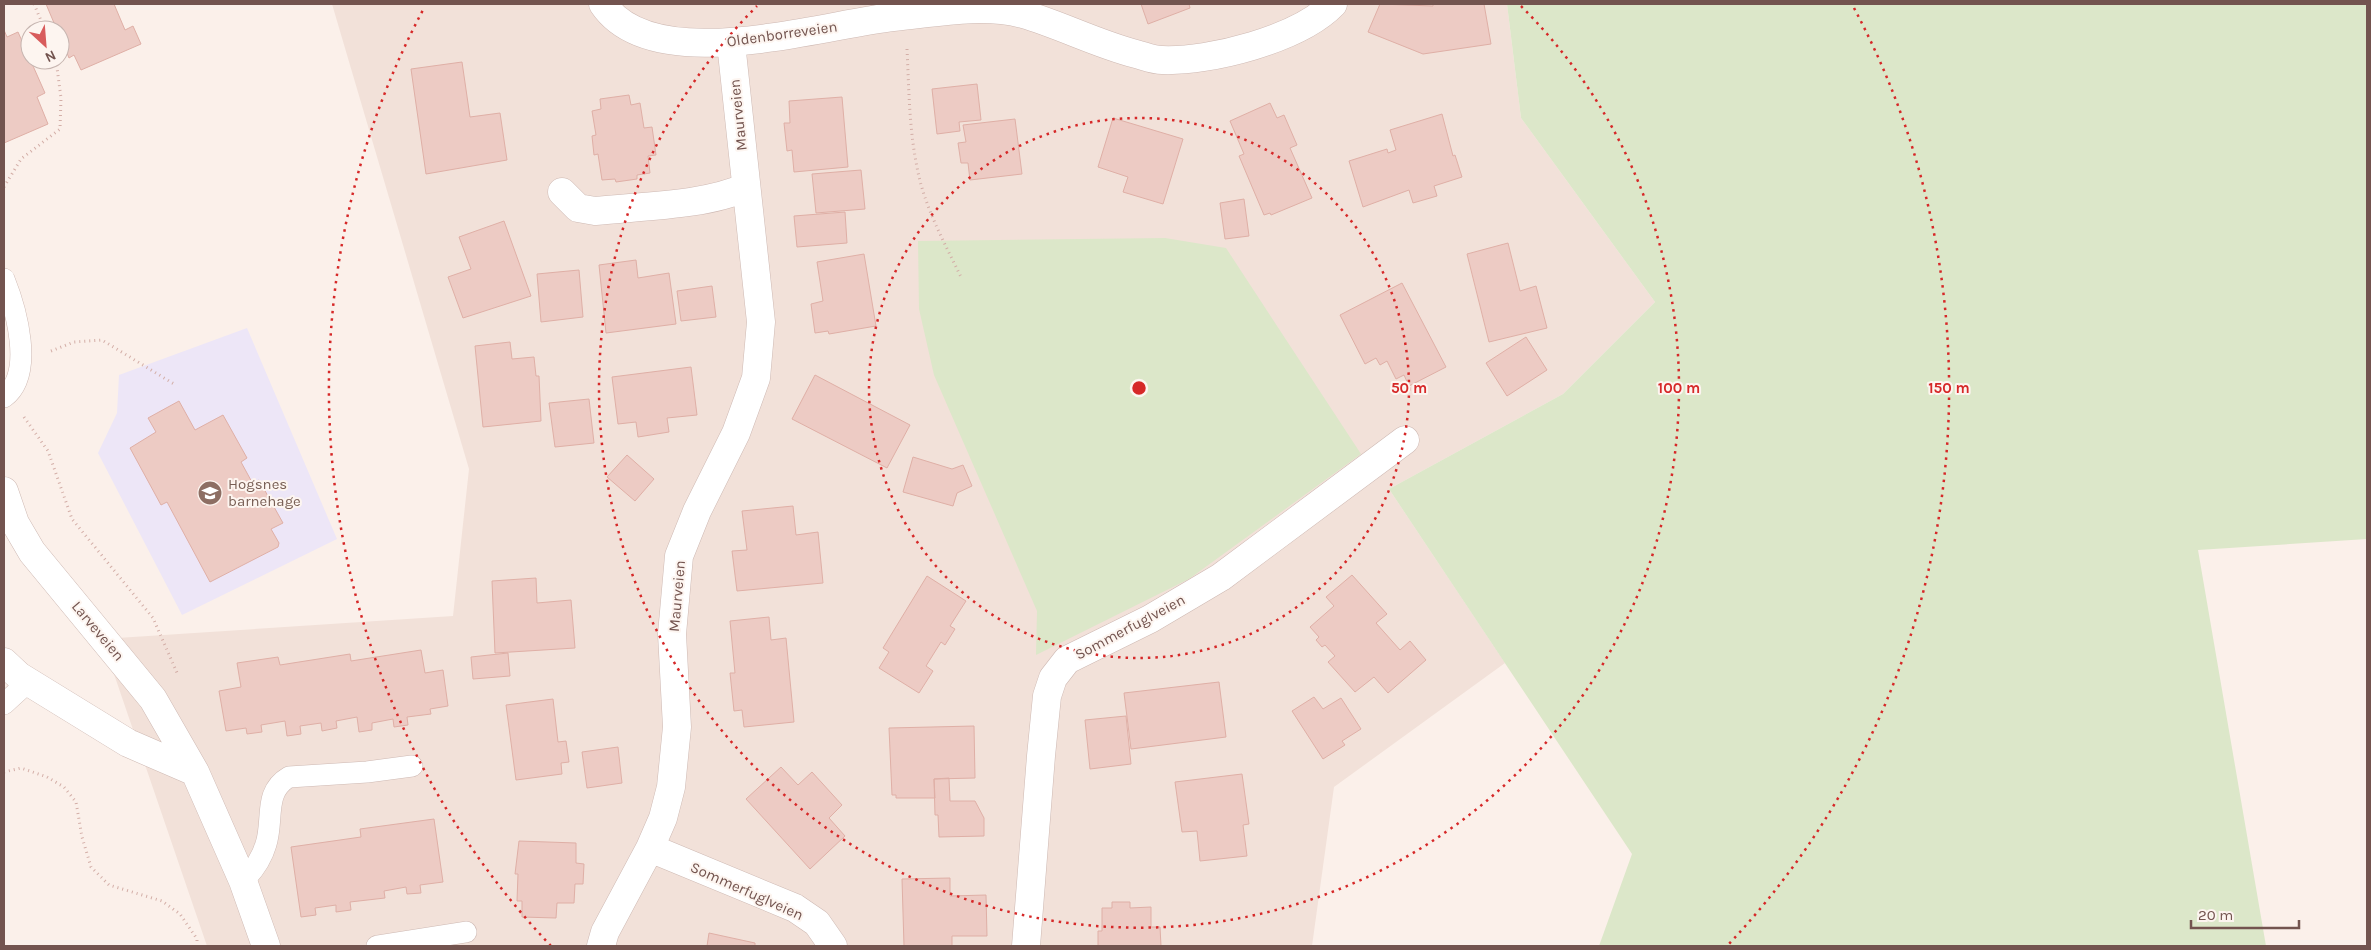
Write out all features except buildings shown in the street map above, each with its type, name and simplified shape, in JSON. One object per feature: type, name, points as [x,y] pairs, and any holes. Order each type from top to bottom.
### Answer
[{"type":"street","name":"Oldenborreveien","points":[[603,4],[628,27],[654,38],[686,43],[731,43],[890,13],[995,10],[1022,14],[1107,47],[1161,60],[1211,56],[1244,48],[1306,26],[1334,4]]},
{"type":"street","name":"Maurveien","points":[[601,946],[605,932],[650,848],[663,818],[671,787],[677,727],[672,634],[680,556],[697,511],[736,433],[756,378],[761,322],[731,43]]},
{"type":"street","points":[[562,192],[578,208],[594,211],[701,200],[746,187]]},
{"type":"street","name":"Sommerfuglveien","points":[[1026,946],[1047,696],[1053,678],[1067,660],[1150,619],[1221,577],[1405,440]]},
{"type":"street","name":"Larveveien","points":[[4,490],[15,523],[32,552],[153,699],[195,772],[243,881],[266,946]]},
{"type":"street","points":[[4,662],[28,682],[128,743],[195,772]]},
{"type":"street","name":"Sommerfuglveien","points":[[650,848],[795,908],[818,923],[833,946]]},
{"type":"lane","points":[[4,280],[11,297],[20,336],[20,364],[17,379],[4,397]]},
{"type":"lane","points":[[4,704],[28,682]]},
{"type":"lane","points":[[243,881],[261,857],[267,842],[273,793],[279,782],[289,777],[367,772],[412,766]]},
{"type":"lane","points":[[377,946],[466,932]]},
{"type":"path","points":[[34,4],[41,20]]},
{"type":"path","points":[[890,13],[910,111],[917,169],[935,225],[961,277]]},
{"type":"path","points":[[4,187],[22,160],[60,129],[61,98],[57,70]]},
{"type":"path","points":[[20,364],[74,342],[102,340],[174,384]]},
{"type":"path","points":[[4,772],[21,768],[46,777],[64,787],[76,802],[82,836],[91,867],[110,884],[162,901],[180,914],[197,939],[197,946]]},
{"type":"shaded area","points":[[332,4],[1507,4],[1521,118],[1655,302],[1563,394],[1389,489],[1505,663],[1334,787],[1312,946],[207,946],[102,639],[453,616],[469,469]]},
{"type":"shaded area","points":[[247,328],[337,539],[182,615],[98,453],[117,413],[119,375]]},
{"type":"green space","points":[[1507,4],[2367,4],[2367,539],[2198,550],[2266,946],[1599,946],[1632,854],[1389,489],[1563,394],[1655,302],[1521,118]]},
{"type":"green space","points":[[1165,238],[1226,248],[1361,454],[1189,579],[1036,655],[1037,611],[934,375],[919,309],[918,241]]},
{"type":"place","name":"Hogsnes barnehage","points":[[210,493]]}]
